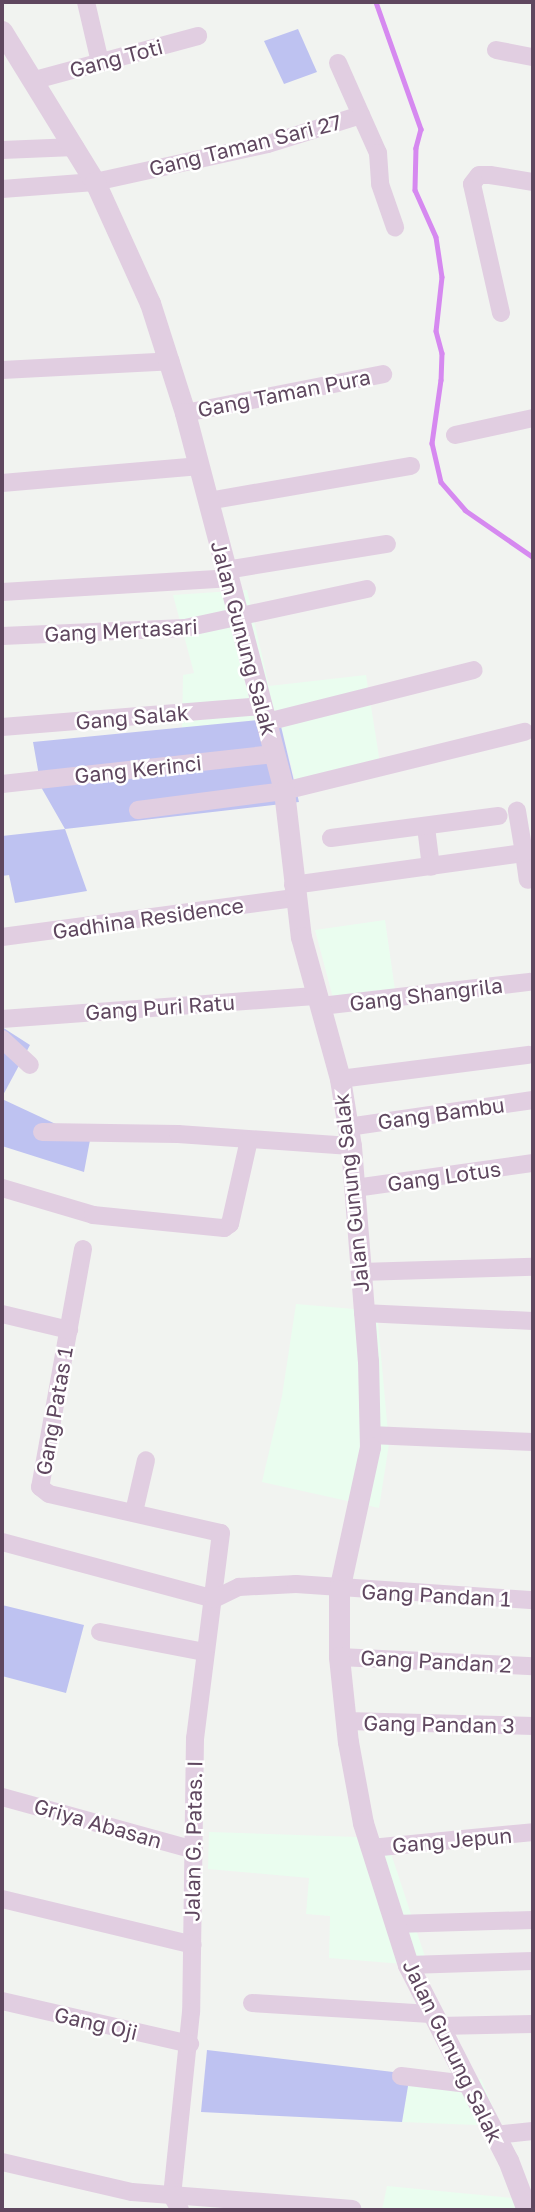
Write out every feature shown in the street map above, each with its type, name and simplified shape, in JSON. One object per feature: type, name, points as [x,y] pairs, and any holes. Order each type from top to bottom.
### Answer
[{"type":"street","points":[[86,2],[100,62]]},
{"type":"street","name":"Gang Toti","points":[[35,80],[198,36]]},
{"type":"street","name":"Jalan Gunung Salak","points":[[4,38],[35,80],[95,181],[136,270],[171,360],[284,791],[294,892],[340,1079],[350,1136],[355,1188],[370,1435],[362,1492],[339,1590],[339,1657],[346,1721],[371,1848],[408,1965],[495,2135],[527,2210]]},
{"type":"street","points":[[496,50],[533,57]]},
{"type":"street","points":[[338,63],[361,116]]},
{"type":"street","name":"Gang Taman Sari 27","points":[[2,189],[95,181],[268,144],[361,116],[378,153],[380,184],[395,227]]},
{"type":"street","points":[[2,150],[75,147]]},
{"type":"street","points":[[501,313],[472,184],[480,175],[490,174],[533,182]]},
{"type":"street","points":[[2,370],[171,360]]},
{"type":"street","name":"Gang Taman Pura","points":[[186,412],[383,374]]},
{"type":"street","points":[[455,435],[533,418]]},
{"type":"street","points":[[2,483],[200,466]]},
{"type":"street","points":[[208,501],[411,466]]},
{"type":"street","points":[[2,592],[228,574],[387,544]]},
{"type":"street","name":"Gang Mertasari","points":[[2,636],[185,628],[367,589]]},
{"type":"street","points":[[265,714],[474,670]]},
{"type":"street","name":"Gang Salak","points":[[2,727],[265,714]]},
{"type":"street","points":[[138,810],[284,791],[525,732]]},
{"type":"street","name":"Gang Kerinci","points":[[2,784],[274,754]]},
{"type":"street","points":[[517,811],[528,880]]},
{"type":"street","points":[[331,838],[499,816]]},
{"type":"street","points":[[426,827],[431,867]]},
{"type":"street","name":"Gadhina Residence","points":[[2,937],[524,853]]},
{"type":"street","name":"Gang Shangrila","points":[[320,1001],[530,982]]},
{"type":"street","name":"Gang Puri Ratu","points":[[2,1019],[320,1001]]},
{"type":"street","points":[[2,1039],[30,1065]]},
{"type":"street","points":[[340,1079],[528,1055]]},
{"type":"street","name":"Gang Bambu","points":[[42,1132],[249,1140],[350,1136],[533,1100]]},
{"type":"street","points":[[2,1188],[93,1215],[224,1228],[230,1224],[249,1140]]},
{"type":"street","name":"Gang Lotus","points":[[355,1188],[533,1163]]},
{"type":"street","name":"Gang Patas 1","points":[[83,1250],[40,1487],[49,1494],[220,1531],[214,1598]]},
{"type":"street","points":[[360,1272],[533,1267]]},
{"type":"street","points":[[363,1313],[533,1321]]},
{"type":"street","points":[[2,1314],[69,1330]]},
{"type":"street","points":[[370,1435],[533,1442]]},
{"type":"street","points":[[134,1512],[146,1460]]},
{"type":"street","points":[[2,1542],[214,1598],[229,1590],[261,1584],[339,1590]]},
{"type":"street","name":"Gang Pandan 1","points":[[339,1590],[533,1600]]},
{"type":"street","name":"Jalan G. Patas. I","points":[[176,2203],[190,2044],[195,1738],[214,1598]]},
{"type":"street","points":[[100,1632],[205,1653]]},
{"type":"street","name":"Gang Pandan 2","points":[[339,1657],[533,1666]]},
{"type":"street","name":"Gang Pandan 3","points":[[346,1721],[533,1726]]},
{"type":"street","name":"Griya Abasan","points":[[2,1797],[194,1850]]},
{"type":"street","name":"Gang Jepun","points":[[371,1848],[533,1832]]},
{"type":"street","points":[[2,1899],[192,1945]]},
{"type":"street","points":[[395,1924],[533,1920]]},
{"type":"street","points":[[408,1965],[533,1961]]},
{"type":"street","name":"Gang Oji","points":[[2,2001],[190,2044]]},
{"type":"street","points":[[252,2003],[435,2020],[533,2024]]},
{"type":"street","points":[[401,2076],[467,2084]]},
{"type":"street","points":[[495,2135],[533,2131]]},
{"type":"street","points":[[2,2162],[176,2203],[352,2209]]},
{"type":"shaded area","points":[[298,29],[317,72],[284,84],[264,41]]},
{"type":"shaded area","points":[[247,590],[269,686],[366,675],[381,769],[296,784],[279,718],[182,728],[183,675],[194,673],[173,595]]},
{"type":"shaded area","points":[[279,718],[299,802],[65,829],[41,787],[33,742]]},
{"type":"shaded area","points":[[65,829],[87,891],[15,903],[9,875],[2,876],[2,836]]},
{"type":"shaded area","points":[[385,920],[397,1004],[337,1013],[315,930]]},
{"type":"shaded area","points":[[2,1027],[30,1045],[2,1097]]},
{"type":"shaded area","points":[[2,1099],[90,1140],[84,1172],[2,1146]]},
{"type":"shaded area","points":[[296,1304],[377,1311],[389,1444],[379,1508],[262,1482],[282,1396]]},
{"type":"shaded area","points":[[2,1605],[84,1625],[66,1693],[2,1676]]},
{"type":"shaded area","points":[[209,1832],[386,1838],[428,1966],[329,1958],[330,1916],[306,1914],[309,1878],[208,1869]]},
{"type":"shaded area","points":[[207,2050],[410,2074],[402,2122],[201,2112]]},
{"type":"shaded area","points":[[410,2074],[481,2079],[501,2126],[402,2122]]},
{"type":"shaded area","points":[[387,2186],[533,2200],[533,2210],[382,2210]]},
{"type":"waterway","points":[[376,2],[421,129],[416,148],[415,190],[436,237],[442,277],[436,331],[442,353],[441,380],[432,443],[441,482],[465,510],[533,557]]}]
